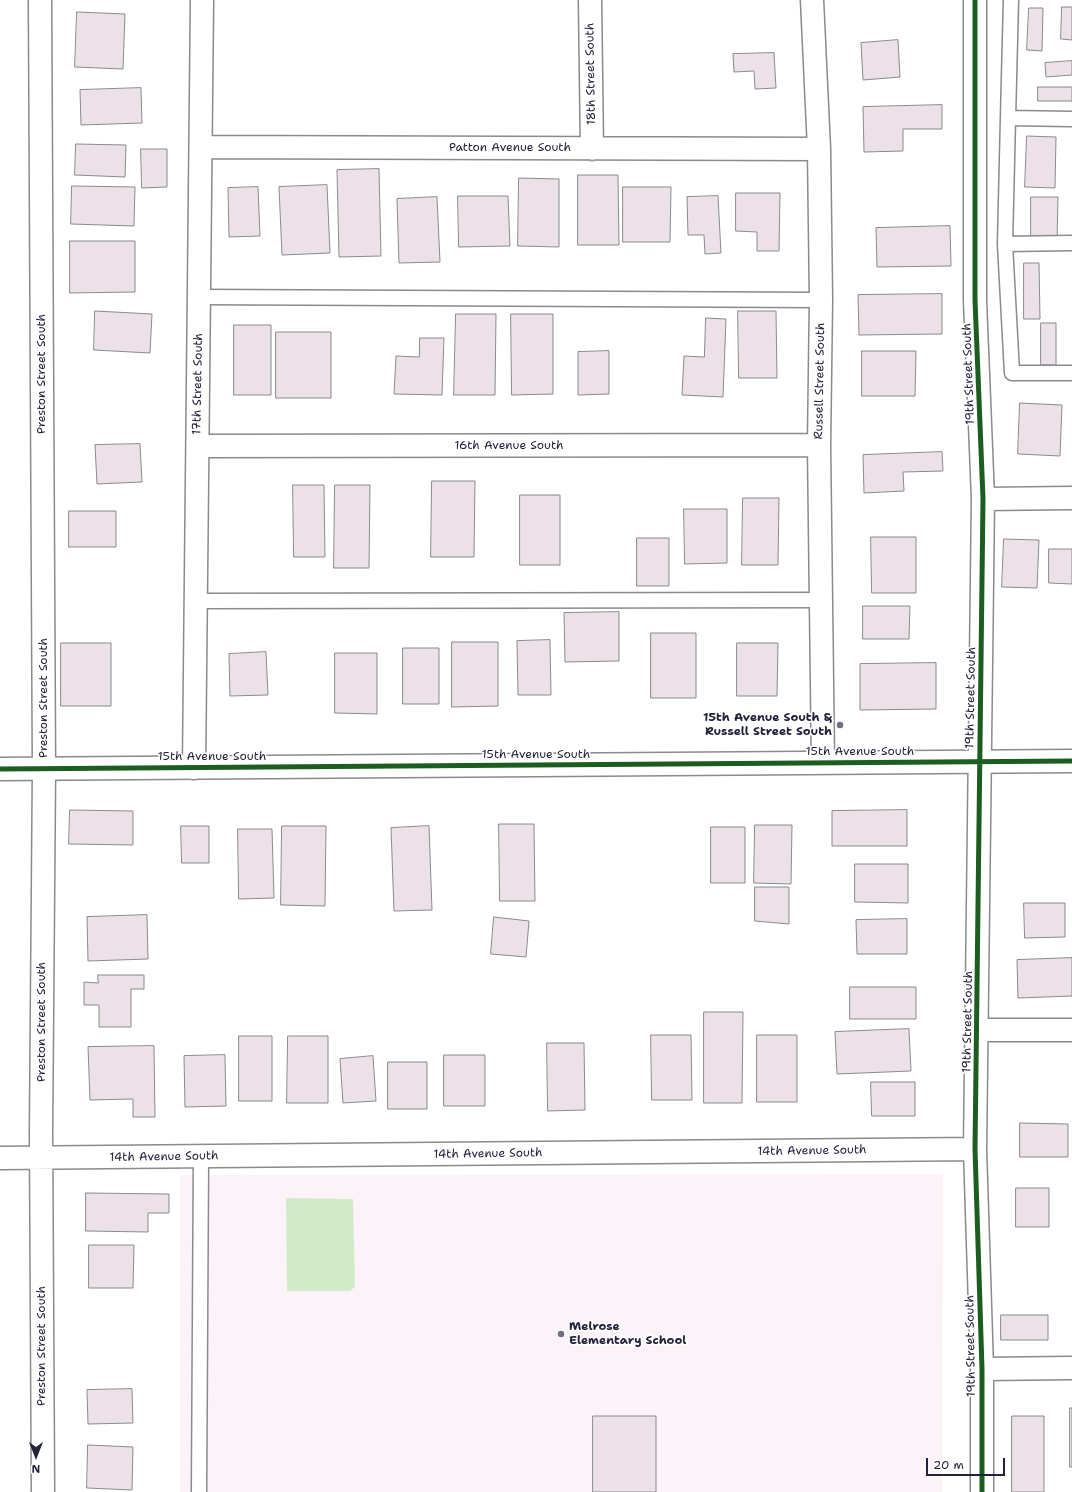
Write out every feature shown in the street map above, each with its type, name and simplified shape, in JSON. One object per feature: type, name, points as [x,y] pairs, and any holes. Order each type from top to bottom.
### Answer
[{"type":"street","name":"Preston Street South","points":[[40,0],[44,769],[41,1158],[43,1492]]},
{"type":"street","name":"17th Street South","points":[[194,768],[202,0]]},
{"type":"street","name":"18th Street South","points":[[590,0],[592,148]]},
{"type":"street","name":"Russell Street South","points":[[812,0],[819,149],[821,300],[819,445],[823,762]]},
{"type":"street","name":"19th Street South","points":[[975,0],[976,300],[983,499],[976,1149],[982,1368],[982,1492]]},
{"type":"street","name":"Patton Avenue South","points":[[201,147],[819,149]]},
{"type":"street","name":"16th Avenue South","points":[[198,446],[819,445]]},
{"type":"street","points":[[983,499],[1072,498]]},
{"type":"street","name":"15th Avenue South","points":[[0,769],[1072,761]]},
{"type":"street","points":[[978,1030],[1072,1030]]},
{"type":"street","name":"14th Avenue South","points":[[0,1158],[976,1149]]},
{"type":"street","points":[[982,1368],[1072,1368]]},
{"type":"lane","points":[[1011,0],[1005,244],[1012,373],[1072,373]]},
{"type":"lane","points":[[1008,118],[1072,119]]},
{"type":"lane","points":[[1005,244],[1072,243]]},
{"type":"lane","points":[[199,298],[821,300]]},
{"type":"lane","points":[[196,601],[821,600]]},
{"type":"lane","points":[[199,1492],[201,1157]]},
{"type":"shaded area","name":"Melrose Elementary School","points":[[943,1174],[942,1492],[180,1492],[180,1175]]},
{"type":"green space","points":[[286,1198],[353,1199],[355,1287],[350,1291],[287,1291]]},
{"type":"building","points":[[1062,7],[1072,7],[1072,40],[1061,39]]},
{"type":"building","points":[[1029,8],[1043,8],[1042,51],[1027,50]]},
{"type":"building","points":[[77,12],[125,14],[123,69],[75,67]]},
{"type":"building","points":[[898,40],[900,77],[863,80],[861,43]]},
{"type":"building","points":[[774,53],[776,88],[755,89],[754,71],[734,72],[733,54]]},
{"type":"building","points":[[1072,61],[1072,75],[1046,77],[1045,63]]},
{"type":"building","points":[[1038,87],[1072,87],[1072,101],[1038,101]]},
{"type":"building","points":[[141,88],[142,123],[81,125],[80,90]]},
{"type":"building","points":[[942,105],[942,129],[903,129],[903,151],[864,152],[863,107]]},
{"type":"building","points":[[1027,136],[1056,137],[1055,188],[1025,187]]},
{"type":"building","points":[[76,144],[126,145],[125,177],[75,175]]},
{"type":"building","points":[[141,149],[167,149],[167,187],[142,188]]},
{"type":"building","points":[[379,169],[381,256],[339,257],[337,170]]},
{"type":"building","points":[[578,175],[618,175],[619,245],[578,245]]},
{"type":"building","points":[[519,178],[559,179],[559,247],[518,246]]},
{"type":"building","points":[[327,185],[330,253],[282,255],[279,187]]},
{"type":"building","points":[[72,186],[135,187],[134,226],[71,224]]},
{"type":"building","points":[[258,187],[260,236],[229,237],[228,188]]},
{"type":"building","points":[[623,187],[671,187],[670,242],[623,242]]},
{"type":"building","points":[[736,193],[780,193],[779,251],[757,251],[757,232],[736,231]]},
{"type":"building","points":[[458,196],[508,196],[510,246],[459,247]]},
{"type":"building","points":[[718,196],[721,253],[705,254],[704,235],[688,235],[687,197]]},
{"type":"building","points":[[437,197],[440,262],[399,263],[397,199]]},
{"type":"building","points":[[1031,197],[1058,197],[1057,242],[1031,242]]},
{"type":"building","points":[[950,226],[951,266],[877,267],[876,228]]},
{"type":"building","points":[[70,241],[135,241],[135,292],[70,293]]},
{"type":"building","points":[[1024,263],[1039,263],[1040,319],[1024,319]]},
{"type":"building","points":[[942,294],[942,334],[859,335],[858,295]]},
{"type":"building","points":[[95,311],[152,314],[150,353],[94,350]]},
{"type":"building","points":[[738,311],[776,311],[777,378],[739,378]]},
{"type":"building","points":[[456,314],[496,314],[495,395],[454,395]]},
{"type":"building","points":[[511,314],[553,314],[553,394],[512,395]]},
{"type":"building","points":[[706,318],[726,319],[723,397],[682,395],[684,356],[704,357]]},
{"type":"building","points":[[1041,323],[1056,323],[1056,365],[1041,365]]},
{"type":"building","points":[[234,325],[271,325],[271,395],[234,395]]},
{"type":"building","points":[[276,332],[331,332],[331,398],[276,398]]},
{"type":"building","points":[[420,338],[444,338],[442,395],[394,394],[396,356],[419,357]]},
{"type":"building","points":[[609,351],[609,394],[578,395],[578,352]]},
{"type":"building","points":[[862,351],[916,351],[915,396],[862,396]]},
{"type":"building","points":[[1020,403],[1062,405],[1060,456],[1018,454]]},
{"type":"building","points":[[140,444],[142,482],[97,484],[95,445]]},
{"type":"building","points":[[942,452],[943,471],[903,472],[904,491],[864,493],[863,455]]},
{"type":"building","points":[[432,481],[475,481],[474,557],[431,557]]},
{"type":"building","points":[[293,485],[324,485],[325,557],[294,557]]},
{"type":"building","points":[[335,485],[370,485],[369,568],[334,568]]},
{"type":"building","points":[[520,495],[560,495],[560,565],[520,565]]},
{"type":"building","points":[[743,498],[779,498],[778,565],[742,565]]},
{"type":"building","points":[[684,509],[727,509],[727,563],[685,564]]},
{"type":"building","points":[[69,511],[116,511],[116,547],[69,547]]},
{"type":"building","points":[[871,537],[916,537],[916,593],[872,593]]},
{"type":"building","points":[[637,538],[669,538],[669,586],[637,586]]},
{"type":"building","points":[[1004,539],[1039,540],[1037,588],[1002,587]]},
{"type":"building","points":[[1049,549],[1072,549],[1072,584],[1049,583]]},
{"type":"building","points":[[863,606],[910,606],[909,639],[863,639]]},
{"type":"building","points":[[619,612],[619,661],[565,662],[564,613]]},
{"type":"building","points":[[651,633],[696,633],[696,698],[651,698]]},
{"type":"building","points":[[550,640],[551,695],[518,695],[517,641]]},
{"type":"building","points":[[452,642],[498,642],[498,706],[452,707]]},
{"type":"building","points":[[61,643],[111,643],[111,706],[61,706]]},
{"type":"building","points":[[737,643],[778,643],[777,696],[737,696]]},
{"type":"building","points":[[403,648],[439,648],[439,704],[403,704]]},
{"type":"building","points":[[266,652],[268,695],[230,696],[229,654]]},
{"type":"building","points":[[335,653],[377,653],[377,714],[335,713]]},
{"type":"building","points":[[936,663],[936,709],[860,710],[860,664]]},
{"type":"building","points":[[70,810],[133,811],[133,845],[69,844]]},
{"type":"building","points":[[907,810],[907,846],[832,846],[832,811]]},
{"type":"building","points":[[499,824],[534,824],[535,901],[500,901]]},
{"type":"building","points":[[755,825],[792,825],[791,884],[754,883]]},
{"type":"building","points":[[181,826],[209,826],[209,863],[182,863]]},
{"type":"building","points":[[282,826],[326,826],[325,906],[281,905]]},
{"type":"building","points":[[429,826],[432,910],[394,911],[391,828]]},
{"type":"building","points":[[711,827],[745,827],[745,883],[711,883]]},
{"type":"building","points":[[238,829],[272,829],[274,898],[239,899]]},
{"type":"building","points":[[855,864],[908,864],[908,903],[855,902]]},
{"type":"building","points":[[755,887],[789,887],[789,924],[755,921]]},
{"type":"building","points":[[1024,903],[1065,903],[1065,937],[1025,938]]},
{"type":"building","points":[[147,915],[148,959],[88,961],[87,917]]},
{"type":"building","points":[[494,917],[529,921],[526,957],[491,954]]},
{"type":"building","points":[[907,919],[907,954],[857,954],[856,920]]},
{"type":"building","points":[[1072,958],[1072,996],[1018,998],[1017,960]]},
{"type":"building","points":[[98,975],[144,975],[144,989],[131,989],[131,1027],[99,1027],[99,1005],[84,1005],[84,982],[98,983]]},
{"type":"building","points":[[850,987],[916,987],[916,1019],[850,1019]]},
{"type":"building","points":[[704,1012],[743,1012],[742,1103],[704,1103]]},
{"type":"building","points":[[909,1029],[911,1071],[837,1074],[835,1032]]},
{"type":"building","points":[[651,1035],[691,1035],[692,1100],[652,1100]]},
{"type":"building","points":[[757,1035],[797,1035],[797,1102],[757,1102]]},
{"type":"building","points":[[239,1036],[272,1036],[272,1101],[239,1101]]},
{"type":"building","points":[[288,1036],[328,1036],[328,1103],[287,1103]]},
{"type":"building","points":[[547,1043],[584,1043],[585,1110],[548,1111]]},
{"type":"building","points":[[154,1046],[155,1117],[133,1117],[133,1099],[90,1100],[88,1047]]},
{"type":"building","points":[[225,1055],[226,1106],[185,1107],[184,1056]]},
{"type":"building","points":[[444,1055],[485,1055],[485,1106],[444,1106]]},
{"type":"building","points":[[373,1056],[376,1101],[343,1103],[340,1059]]},
{"type":"building","points":[[388,1062],[427,1062],[427,1109],[388,1109]]},
{"type":"building","points":[[871,1082],[915,1082],[915,1116],[872,1116]]},
{"type":"building","points":[[1020,1123],[1068,1124],[1068,1157],[1020,1157]]},
{"type":"building","points":[[1016,1188],[1049,1188],[1049,1227],[1016,1227]]},
{"type":"building","points":[[86,1193],[169,1194],[169,1213],[148,1213],[148,1232],[86,1231]]},
{"type":"building","points":[[89,1245],[134,1245],[133,1288],[89,1288]]},
{"type":"building","points":[[1001,1315],[1048,1315],[1048,1340],[1001,1340]]},
{"type":"building","points":[[132,1389],[133,1423],[88,1424],[87,1390]]},
{"type":"building","points":[[1070,1408],[1072,1408],[1072,1467],[1070,1467]]},
{"type":"building","points":[[593,1416],[656,1416],[656,1492],[593,1492]]},
{"type":"building","points":[[1012,1416],[1044,1416],[1044,1492],[1012,1492]]},
{"type":"building","points":[[88,1445],[133,1447],[132,1490],[87,1488]]},
{"type":"cycle path","points":[[975,0],[975,300],[983,499],[975,1149],[982,1369],[982,1492]]},
{"type":"cycle path","points":[[0,769],[1072,761]]},
{"type":"place","name":"15th Avenue South & Russell Street South","points":[[840,725]]},
{"type":"place","name":"Melrose Elementary School","points":[[561,1334]]}]
